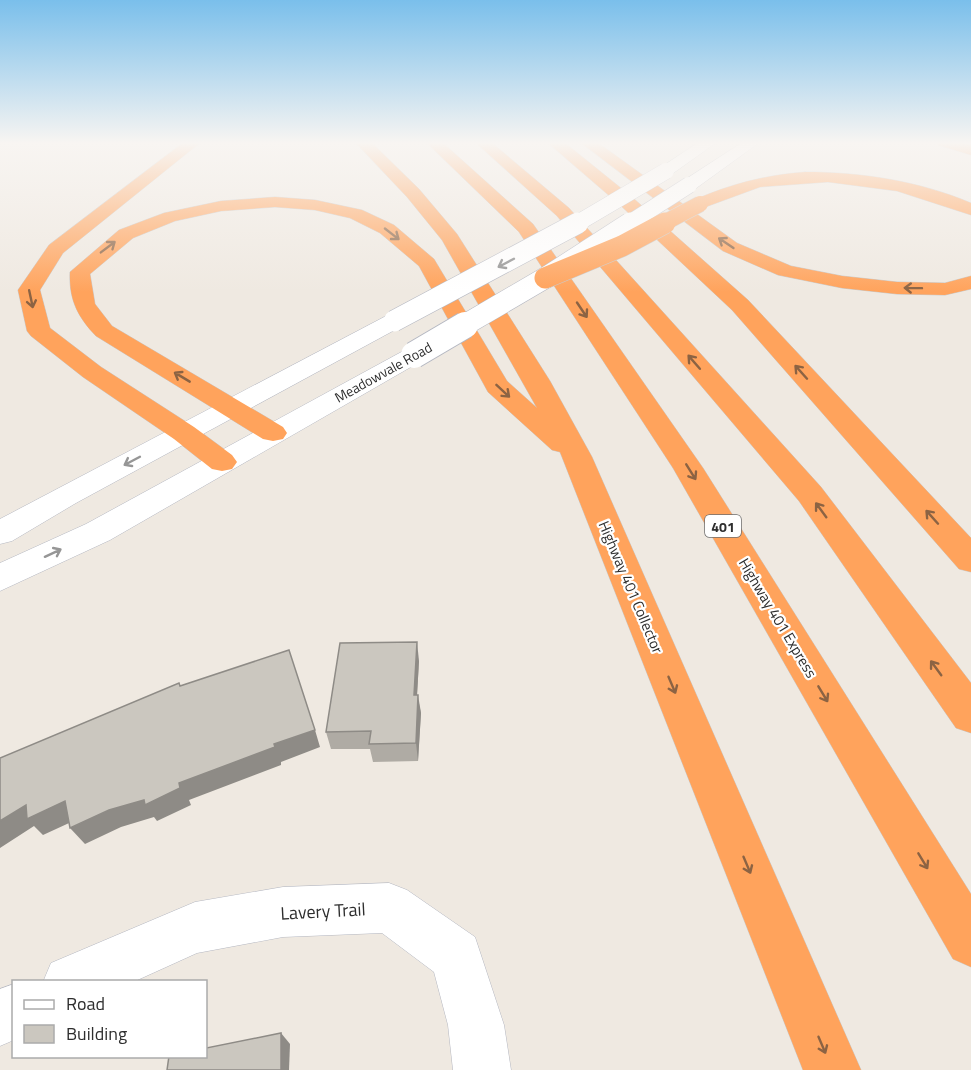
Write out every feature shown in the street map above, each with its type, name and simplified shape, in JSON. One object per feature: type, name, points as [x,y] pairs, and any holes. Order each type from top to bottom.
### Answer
[{"type":"highway","points":[[130,192],[56,249],[29,290],[39,331],[92,372],[184,433],[222,462]]},
{"type":"highway","name":"Highway 401 Collector","points":[[411,192],[450,238],[537,381],[577,457],[832,1070]]},
{"type":"highway","name":"Highway 401 Express","points":[[487,192],[526,228],[688,468],[971,941]]},
{"type":"highway","points":[[540,192],[563,212],[810,494],[971,715]]},
{"type":"highway","points":[[615,192],[740,305],[971,560]]},
{"type":"highway","points":[[655,192],[730,247],[785,271],[842,282],[897,288],[945,289],[971,282]]},
{"type":"highway","points":[[545,278],[622,246],[726,192]]},
{"type":"highway","points":[[921,192],[971,210]]},
{"type":"highway","points":[[273,433],[104,331],[88,315],[80,297],[80,272],[126,234],[170,217],[221,206],[275,202],[315,205],[356,214],[387,229],[427,263],[496,386],[577,457]]},
{"type":"highway","points":[[447,206],[450,238]]},
{"type":"main road","points":[[0,533],[65,496],[544,243],[631,192]]},
{"type":"main road","name":"Meadowvale Road","points":[[0,578],[98,532],[414,355],[545,278],[678,192]]},
{"type":"main road","name":"Lavery Trail","points":[[72,980],[195,928],[283,912],[389,908],[456,956],[476,1025],[482,1070]]},
{"type":"building","points":[[417,642],[414,695],[418,695],[416,743],[369,744],[371,731],[326,732],[340,643]]},
{"type":"building","points":[[289,650],[315,730],[274,744],[275,747],[179,783],[180,788],[145,805],[144,800],[109,810],[70,828],[65,801],[27,819],[26,805],[0,821],[0,758],[179,683],[180,686]]},
{"type":"building","points":[[281,1033],[281,1070],[167,1070],[169,1058],[207,1058],[207,1048]]}]
